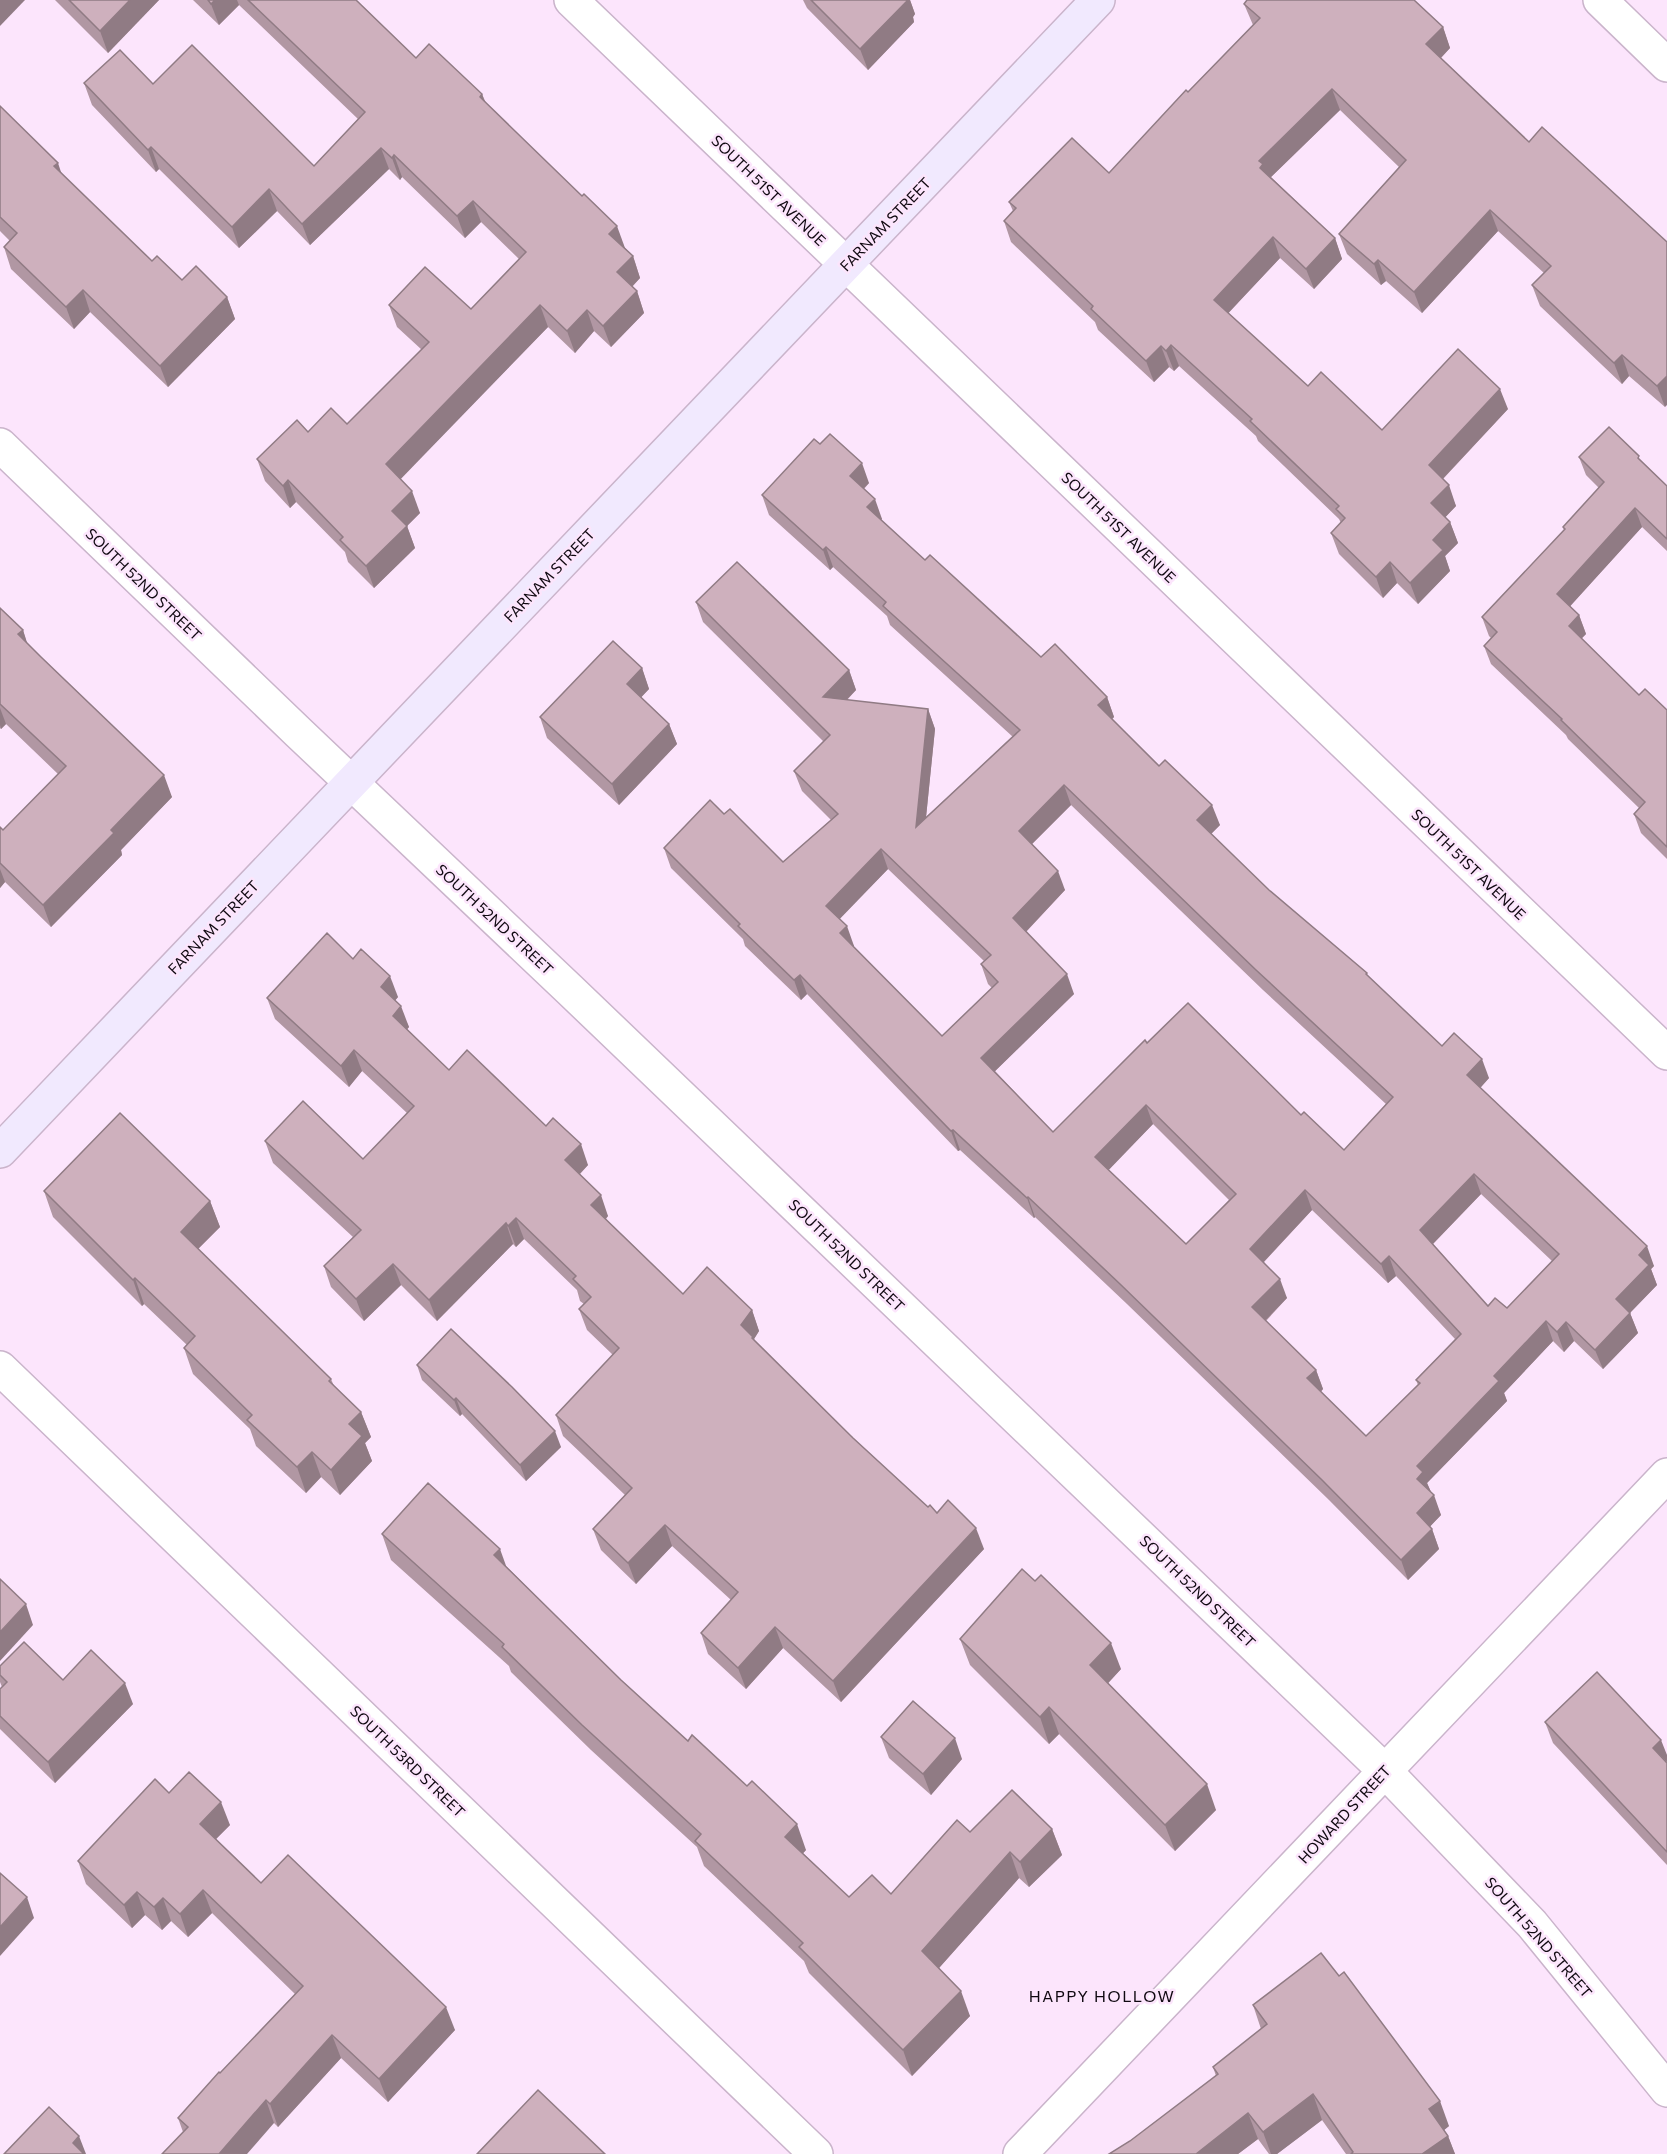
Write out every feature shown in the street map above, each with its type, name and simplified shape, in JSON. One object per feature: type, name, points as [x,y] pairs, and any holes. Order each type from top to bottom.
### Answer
[{"type":"main road","name":"FARNAM STREET","points":[[0,1151],[1098,0]]},
{"type":"street","name":"SOUTH 51ST AVENUE","points":[[571,0],[1667,1053]]},
{"type":"street","points":[[1600,0],[1667,65]]},
{"type":"street","name":"SOUTH 52ND STREET","points":[[0,445],[1385,1771],[1532,1924],[1667,2090]]},
{"type":"street","name":"SOUTH 53RD STREET","points":[[0,1368],[816,2154]]},
{"type":"street","name":"HOWARD STREET","points":[[1020,2154],[1667,1474]]},
{"type":"building","points":[[69,0],[130,0],[100,31]]},
{"type":"building","points":[[248,0],[356,0],[416,58],[429,44],[482,94],[480,97],[582,196],[584,194],[617,226],[609,234],[633,256],[617,272],[637,291],[603,326],[587,310],[567,331],[540,305],[386,464],[412,491],[392,511],[407,526],[366,566],[340,540],[343,537],[288,480],[283,486],[257,459],[297,420],[308,432],[331,408],[347,424],[429,342],[389,305],[425,267],[471,309],[526,252],[473,201],[457,216],[394,155],[392,158],[381,148],[302,224],[269,189],[232,227],[151,147],[148,150],[84,83],[120,50],[153,84],[192,45],[314,166],[365,112]]},
{"type":"building","points":[[811,0],[906,0],[907,1],[860,49]]},
{"type":"building","points":[[1247,0],[1414,0],[1443,27],[1426,44],[1529,142],[1542,127],[1667,242],[1667,376],[1657,386],[1622,355],[1614,363],[1532,285],[1551,266],[1490,210],[1414,292],[1378,260],[1374,264],[1339,234],[1406,160],[1332,89],[1259,161],[1263,164],[1260,168],[1335,238],[1306,269],[1273,237],[1214,300],[1308,386],[1321,372],[1382,430],[1458,349],[1500,389],[1429,465],[1449,485],[1431,503],[1450,522],[1433,540],[1443,550],[1410,583],[1390,562],[1376,577],[1331,533],[1345,518],[1336,509],[1339,506],[1250,421],[1252,419],[1171,345],[1166,351],[1161,346],[1146,361],[1091,309],[1093,306],[1004,221],[1016,208],[1009,202],[1072,138],[1109,173],[1186,90],[1188,92],[1260,18],[1244,4]]},
{"type":"building","points":[[0,106],[58,163],[54,166],[152,261],[157,256],[182,280],[196,266],[227,297],[160,366],[83,290],[66,307],[4,247],[17,233],[0,217]]},
{"type":"building","points":[[1609,427],[1667,486],[1667,539],[1635,508],[1557,594],[1579,615],[1569,626],[1639,695],[1645,689],[1667,710],[1667,847],[1634,814],[1645,802],[1562,719],[1484,646],[1497,632],[1482,617],[1565,529],[1563,527],[1604,482],[1579,457]]},
{"type":"building","points":[[830,434],[862,463],[850,476],[875,499],[867,507],[925,560],[930,555],[1041,657],[1055,644],[1107,697],[1098,705],[1159,766],[1165,760],[1212,805],[1197,820],[1269,890],[1367,973],[1442,1046],[1454,1033],[1482,1059],[1467,1075],[1647,1246],[1639,1255],[1649,1265],[1616,1299],[1630,1313],[1595,1350],[1566,1322],[1557,1332],[1546,1321],[1494,1376],[1499,1381],[1417,1466],[1423,1472],[1417,1479],[1434,1495],[1417,1513],[1432,1529],[1401,1560],[1120,1284],[1028,1197],[953,1130],[951,1131],[800,975],[794,980],[738,926],[740,924],[664,848],[710,800],[724,814],[730,809],[783,862],[838,814],[794,771],[830,735],[696,602],[737,562],[849,670],[823,697],[928,709],[916,827],[1020,730],[883,606],[886,602],[826,547],[823,550],[762,495],[814,439],[820,444]],"holes":[[[1064,785],[1256,970],[1393,1097],[1344,1150],[1304,1112],[1301,1115],[1188,1003],[1147,1043],[1145,1040],[1053,1132],[981,1058],[1067,974],[1013,918],[1058,871],[1019,831]],[[881,849],[991,955],[981,964],[998,982],[942,1036],[840,933],[847,926],[826,906]],[[1146,1105],[1236,1194],[1186,1244],[1095,1157]],[[1474,1174],[1559,1254],[1507,1308],[1495,1298],[1488,1306],[1420,1230]],[[1305,1190],[1381,1264],[1389,1256],[1461,1334],[1416,1380],[1420,1383],[1366,1436],[1307,1378],[1316,1370],[1252,1307],[1280,1279],[1250,1249]]]},
{"type":"building","points":[[0,608],[23,630],[18,634],[164,775],[111,830],[114,833],[43,905],[0,863],[0,827],[3,830],[66,766],[0,704]]},
{"type":"building","points":[[613,641],[642,668],[627,684],[669,724],[612,784],[540,717]]},
{"type":"building","points":[[327,933],[353,959],[361,949],[390,976],[381,987],[401,1006],[393,1016],[449,1070],[467,1050],[546,1126],[553,1118],[581,1144],[565,1160],[601,1195],[591,1205],[683,1294],[707,1267],[752,1310],[741,1325],[752,1338],[853,1438],[928,1507],[930,1505],[937,1513],[948,1500],[976,1528],[833,1681],[775,1627],[738,1668],[701,1633],[738,1592],[665,1525],[628,1563],[593,1529],[632,1488],[556,1415],[619,1348],[579,1309],[591,1297],[573,1279],[576,1276],[516,1218],[508,1226],[506,1223],[429,1300],[393,1264],[356,1299],[324,1266],[361,1230],[265,1141],[303,1101],[363,1159],[414,1106],[354,1050],[341,1066],[267,998]]},
{"type":"building","points":[[120,1113],[210,1201],[181,1232],[331,1379],[329,1381],[361,1412],[349,1424],[362,1436],[331,1470],[312,1452],[297,1467],[247,1420],[252,1415],[184,1348],[195,1336],[135,1278],[133,1280],[44,1191]]},
{"type":"building","points":[[451,1329],[555,1431],[520,1465],[456,1398],[454,1400],[417,1365]]},
{"type":"building","points":[[428,1483],[500,1549],[494,1555],[621,1680],[688,1741],[692,1735],[747,1786],[752,1781],[797,1824],[785,1837],[849,1897],[872,1875],[891,1894],[957,1820],[970,1832],[1012,1790],[1052,1829],[1020,1862],[1010,1852],[922,1951],[961,1991],[903,2050],[799,1947],[803,1943],[695,1841],[701,1834],[582,1725],[502,1647],[504,1644],[382,1534]]},
{"type":"building","points":[[1022,1569],[1035,1581],[1041,1575],[1111,1643],[1090,1665],[1207,1784],[1165,1825],[1049,1707],[1040,1717],[960,1639]]},
{"type":"building","points":[[0,1579],[26,1604],[0,1632]]},
{"type":"building","points":[[24,1642],[63,1680],[91,1650],[125,1683],[48,1762],[0,1716],[0,1689],[7,1682],[0,1675],[0,1666]]},
{"type":"building","points":[[1597,1672],[1661,1740],[1653,1748],[1667,1763],[1667,1852],[1545,1722]]},
{"type":"building","points":[[913,1701],[955,1738],[923,1774],[881,1737]]},
{"type":"building","points":[[189,1772],[221,1802],[200,1824],[261,1883],[288,1855],[446,2007],[379,2079],[332,2035],[270,2104],[266,2100],[219,2154],[162,2154],[188,2127],[178,2118],[219,2072],[303,1986],[203,1890],[180,1914],[163,1898],[154,1907],[137,1892],[124,1905],[78,1861],[155,1779],[169,1793]]},
{"type":"building","points":[[0,1873],[27,1897],[0,1927]]},
{"type":"building","points":[[1321,1953],[1339,1976],[1344,1972],[1440,2101],[1429,2109],[1448,2136],[1422,2154],[1351,2154],[1353,2152],[1313,2094],[1263,2132],[1248,2113],[1196,2154],[1109,2154],[1130,2141],[1218,2074],[1213,2067],[1267,2024],[1253,2005]]},
{"type":"building","points":[[538,2090],[605,2154],[477,2154]]},
{"type":"building","points":[[49,2107],[79,2136],[73,2143],[84,2154],[4,2154]]},
{"type":"district","name":"HAPPY HOLLOW","points":[[1102,1995]]}]
